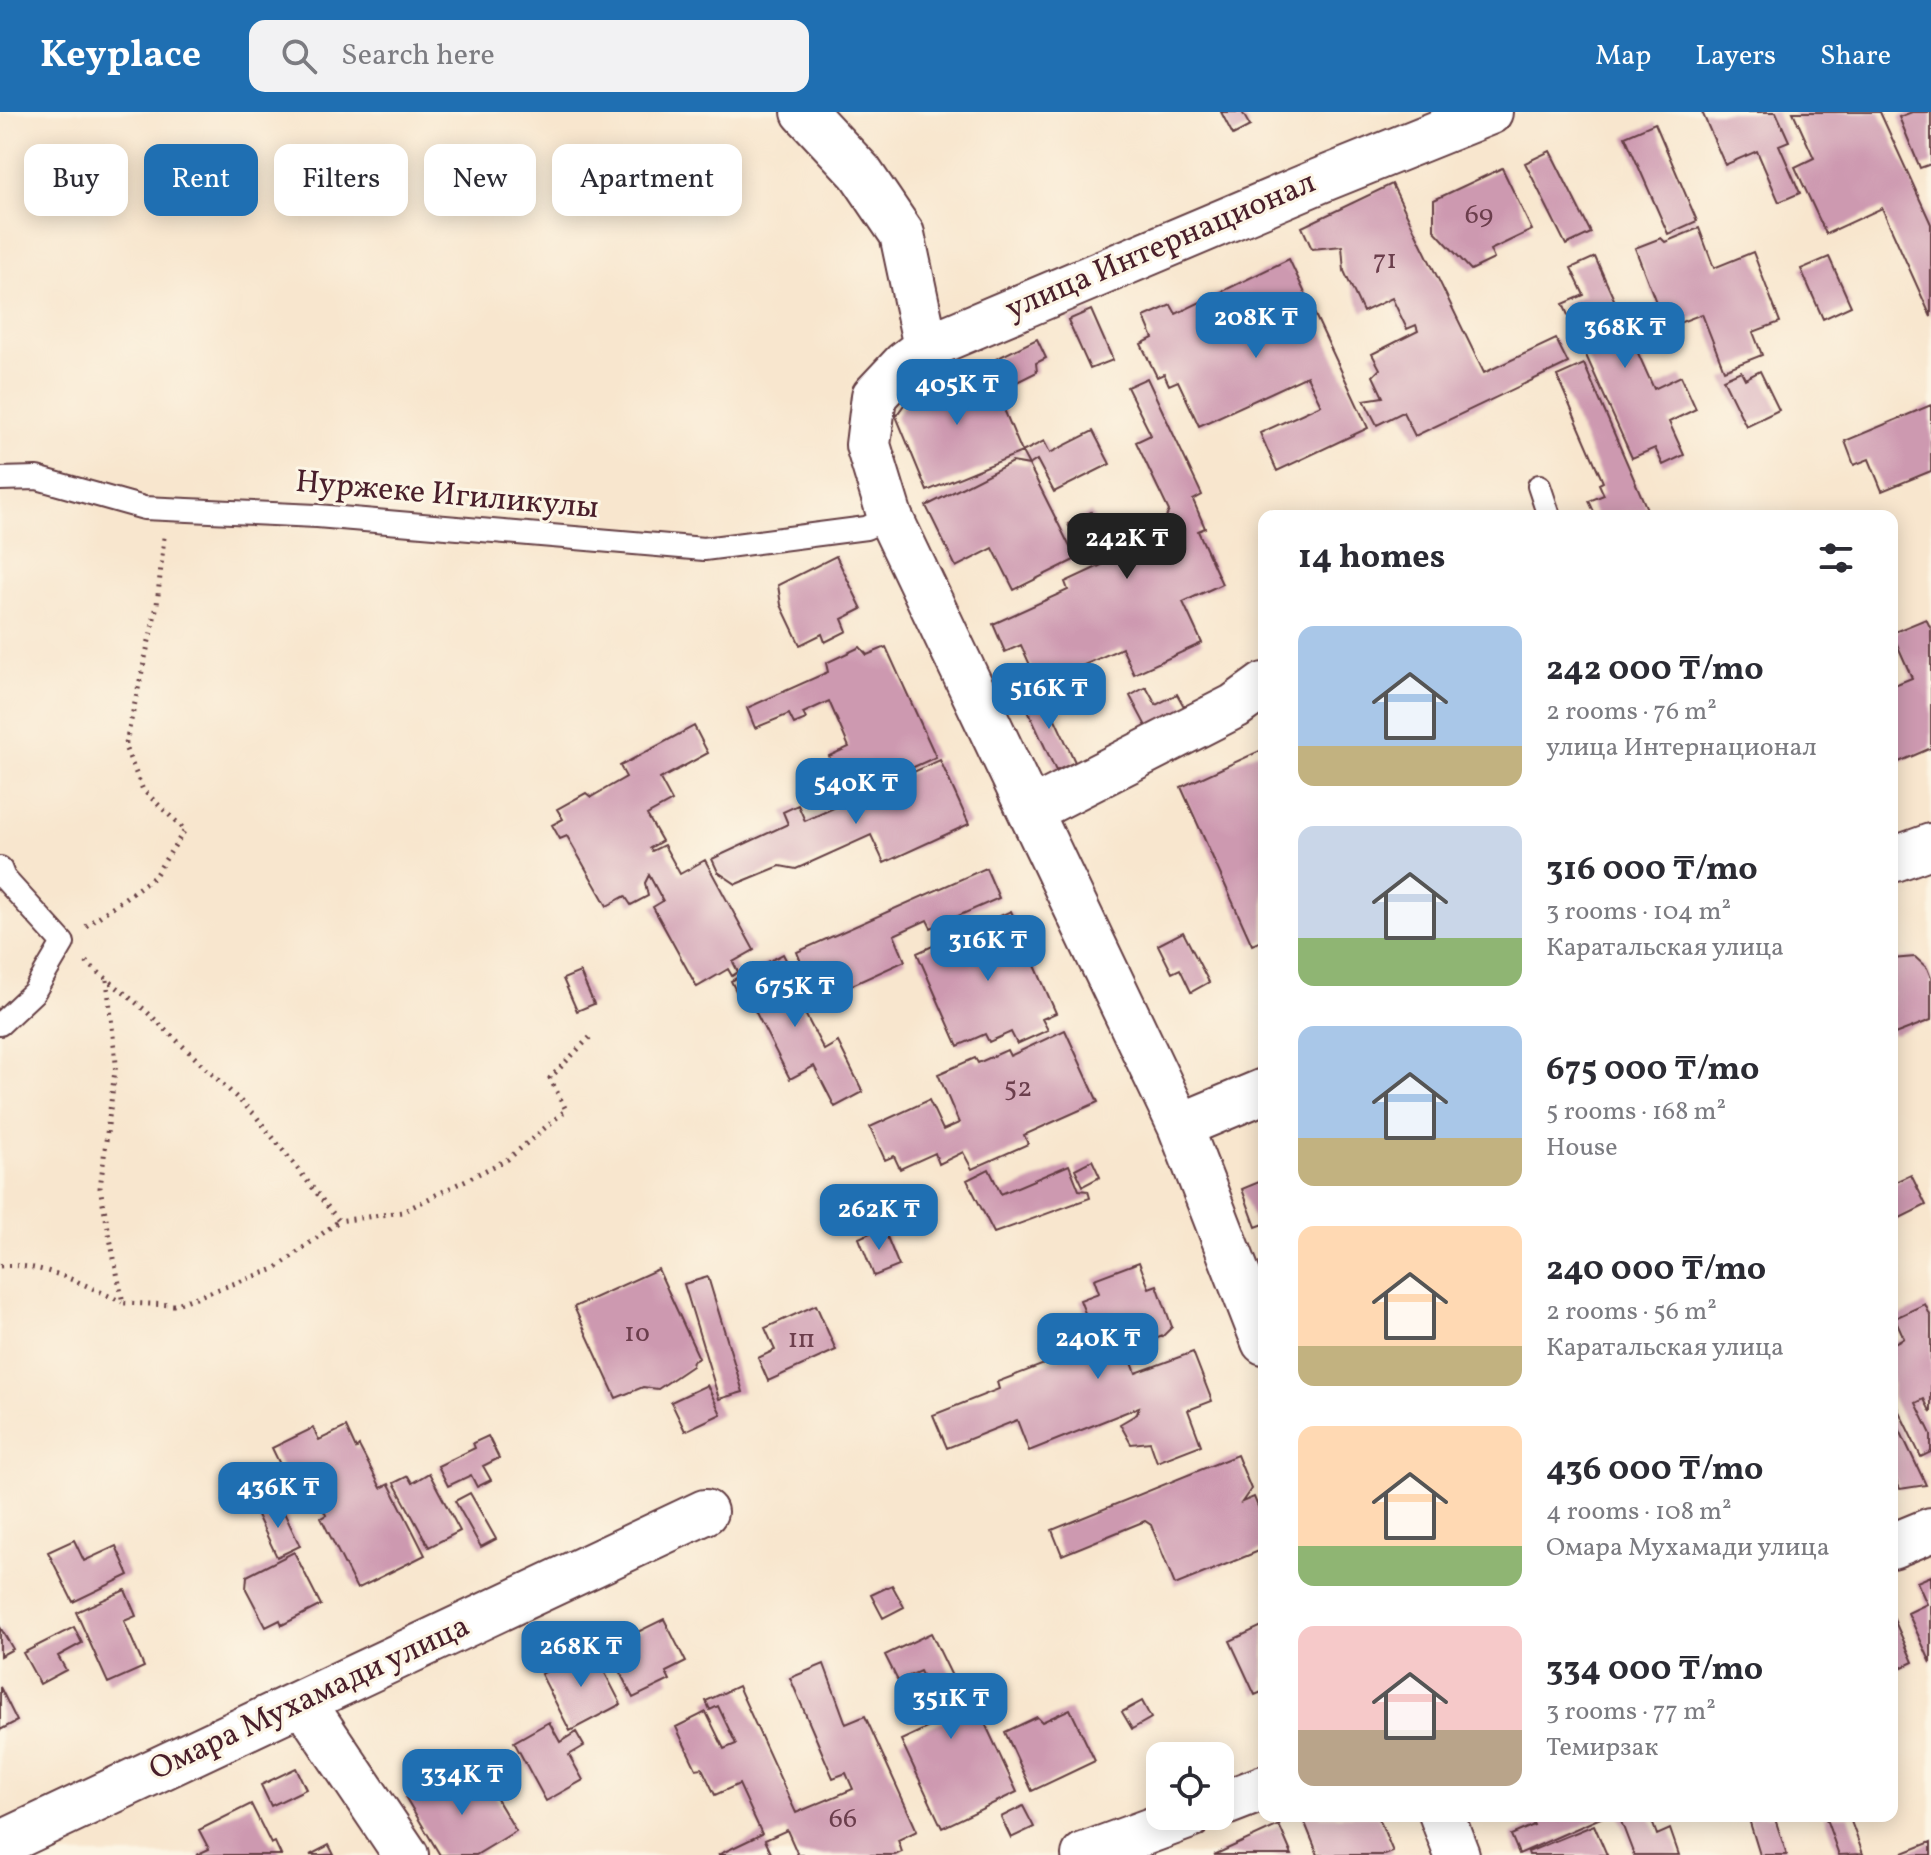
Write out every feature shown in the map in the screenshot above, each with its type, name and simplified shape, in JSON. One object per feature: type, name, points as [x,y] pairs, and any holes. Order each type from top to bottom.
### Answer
[{"type":"street","points":[[804,112],[860,172],[902,234],[926,347]]},
{"type":"street","name":"улица Интернационал","points":[[1258,1327],[1180,1126],[890,517],[868,445],[874,396],[905,363],[926,347],[1490,112]]},
{"type":"street","points":[[1030,811],[1235,706],[1258,689]]},
{"type":"street","points":[[1898,858],[1931,846]]},
{"type":"street","points":[[1180,1126],[1258,1094]]},
{"type":"street","name":"Омара Мухамади улица","points":[[0,1844],[705,1512]]},
{"type":"street","points":[[1898,1544],[1931,1530]]},
{"type":"street","points":[[303,1702],[406,1855]]},
{"type":"street","points":[[1234,1800],[1258,1790]]},
{"type":"street","points":[[1444,1822],[1457,1855]]},
{"type":"street","points":[[1084,1855],[1152,1830]]},
{"type":"lane","name":"Нуржеке Игиликулы","points":[[0,479],[37,478],[144,508],[317,516],[704,549],[866,528],[890,517]]},
{"type":"lane","points":[[1539,486],[1547,510]]},
{"type":"lane","points":[[0,868],[4,878],[63,943],[34,992],[0,1024]]},
{"type":"path","points":[[167,510],[157,605],[125,747],[143,790],[185,830],[154,877],[63,943],[145,1010],[255,1115],[339,1221]]},
{"type":"path","points":[[107,979],[116,1063],[100,1188],[123,1303]]},
{"type":"path","points":[[0,1266],[11,1265],[64,1276],[123,1303],[174,1305],[275,1269],[339,1221],[402,1212],[508,1159],[566,1110],[550,1078],[592,1035]]},
{"type":"building","points":[[1221,112],[1242,112],[1250,126],[1233,135]]},
{"type":"building","points":[[1702,112],[1776,112],[1789,141],[1779,145],[1800,193],[1779,202],[1757,151],[1725,165]]},
{"type":"building","points":[[1793,112],[1880,112],[1931,224],[1931,317],[1882,208],[1826,234],[1795,167],[1814,158]]},
{"type":"building","points":[[1912,112],[1931,112],[1931,164],[1920,168],[1899,117]]},
{"type":"building","points":[[1655,123],[1697,221],[1668,234],[1625,136]]},
{"type":"building","points":[[1550,151],[1591,233],[1566,245],[1525,163]]},
{"type":"building","points":[[1502,168],[1532,230],[1490,250],[1494,259],[1471,270],[1434,230],[1434,200]]},
{"type":"building","points":[[1392,184],[1484,373],[1556,339],[1568,363],[1415,436],[1403,412],[1377,425],[1364,400],[1383,397],[1373,376],[1380,369],[1372,354],[1418,331],[1416,325],[1407,329],[1392,298],[1363,312],[1344,271],[1342,246],[1312,249],[1302,227]]},
{"type":"building","points":[[1699,228],[1714,268],[1753,252],[1780,322],[1753,332],[1762,355],[1724,370],[1702,314],[1666,328],[1635,248],[1661,238],[1665,242]]},
{"type":"building","points":[[1595,257],[1654,389],[1681,376],[1696,409],[1669,422],[1684,455],[1663,465],[1655,448],[1632,458],[1563,304],[1584,295],[1571,268]]},
{"type":"building","points":[[1829,257],[1851,306],[1823,319],[1801,269]]},
{"type":"building","points":[[1289,259],[1368,428],[1277,471],[1260,433],[1321,405],[1307,376],[1199,426],[1178,381],[1169,385],[1164,374],[1157,377],[1141,344],[1153,338],[1144,317],[1171,305],[1176,314]]},
{"type":"building","points":[[1091,310],[1113,360],[1090,369],[1068,320]]},
{"type":"building","points":[[1037,339],[1046,358],[1036,363],[1037,372],[1009,386],[996,359]]},
{"type":"building","points":[[984,362],[1022,452],[927,491],[896,416],[914,391]]},
{"type":"building","points":[[1584,364],[1647,510],[1593,510],[1589,501],[1604,495],[1599,484],[1603,482],[1557,376]]},
{"type":"building","points":[[1741,371],[1745,379],[1760,371],[1779,410],[1746,426],[1723,379]]},
{"type":"building","points":[[1147,378],[1202,495],[1193,500],[1205,528],[1198,531],[1222,584],[1183,602],[1202,643],[1134,674],[1122,648],[1039,685],[1021,645],[1005,652],[993,624],[1068,590],[1065,582],[1142,546],[1145,554],[1176,541],[1165,519],[1169,511],[1136,442],[1151,435],[1127,387]]},
{"type":"building","points":[[1931,405],[1931,471],[1882,491],[1869,459],[1854,465],[1845,441]]},
{"type":"building","points":[[1093,431],[1110,464],[1054,492],[1037,460],[1029,465],[1022,452],[1044,441],[1050,453]]},
{"type":"building","points":[[1012,462],[1029,465],[1076,559],[1014,590],[993,548],[956,567],[926,506]]},
{"type":"building","points":[[1091,512],[1111,553],[1088,564],[1068,524]]},
{"type":"building","points":[[836,556],[862,609],[842,619],[847,631],[825,642],[822,634],[800,645],[781,605],[778,585]]},
{"type":"building","points":[[1926,619],[1931,629],[1931,748],[1898,762],[1898,684],[1912,678],[1898,646],[1898,631]]},
{"type":"building","points":[[860,647],[867,655],[886,647],[936,757],[847,797],[829,756],[849,747],[829,701],[803,713],[806,719],[794,724],[789,714],[755,728],[747,708],[828,672],[826,663]]},
{"type":"building","points":[[1146,687],[1156,705],[1177,694],[1186,710],[1148,730],[1130,696]]},
{"type":"building","points":[[1042,691],[1075,762],[1056,771],[1023,700]]},
{"type":"building","points":[[694,726],[708,753],[660,779],[672,801],[647,815],[662,841],[650,848],[652,851],[664,845],[680,874],[705,860],[754,950],[733,962],[738,972],[732,976],[728,969],[697,987],[653,907],[663,901],[649,875],[645,883],[648,896],[631,905],[625,896],[607,906],[567,836],[560,839],[552,825],[563,819],[557,809],[586,793],[591,797],[626,777],[620,766]]},
{"type":"building","points":[[1258,752],[1258,942],[1252,945],[1181,787]]},
{"type":"building","points":[[940,760],[969,824],[884,863],[871,835],[796,869],[780,866],[736,884],[718,872],[712,859],[788,824],[783,812],[798,805],[805,821]]},
{"type":"building","points":[[986,868],[999,898],[931,928],[927,920],[894,935],[905,961],[804,1007],[793,983],[807,977],[797,952]]},
{"type":"building","points":[[1011,911],[1056,1013],[1042,1019],[1048,1030],[1017,1044],[1011,1032],[989,1042],[985,1034],[958,1046],[917,953]]},
{"type":"building","points":[[1183,932],[1209,982],[1191,992],[1180,969],[1172,973],[1158,945]]},
{"type":"building","points":[[783,954],[796,979],[789,983],[824,1050],[838,1042],[863,1092],[835,1107],[814,1066],[790,1079],[751,1003],[744,1007],[731,981]]},
{"type":"building","points":[[1915,957],[1927,968],[1931,978],[1931,1020],[1898,1033],[1898,958]]},
{"type":"building","points":[[580,972],[594,1004],[577,1011],[563,979]]},
{"type":"building","points":[[1065,1030],[1098,1102],[1024,1135],[1028,1144],[972,1169],[963,1152],[939,1164],[935,1153],[900,1169],[894,1156],[885,1160],[870,1127],[929,1100],[943,1130],[959,1123],[938,1074],[975,1058],[978,1063],[1007,1050],[1010,1056]]},
{"type":"building","points":[[1092,1160],[1100,1177],[1083,1186],[1075,1169]]},
{"type":"building","points":[[1069,1165],[1079,1190],[1088,1191],[1090,1198],[994,1233],[967,1180],[989,1169],[1001,1194]]},
{"type":"building","points":[[1911,1175],[1926,1205],[1898,1219],[1898,1181]]},
{"type":"building","points":[[1258,1182],[1258,1226],[1256,1227],[1242,1189]]},
{"type":"building","points":[[883,1227],[899,1266],[874,1276],[859,1238]]},
{"type":"building","points":[[1139,1262],[1149,1288],[1157,1285],[1172,1327],[1163,1336],[1127,1350],[1136,1373],[1193,1352],[1212,1401],[1188,1410],[1201,1445],[1157,1462],[1150,1442],[1131,1444],[1120,1424],[1137,1414],[1139,1407],[1029,1451],[1017,1420],[947,1448],[933,1415],[999,1389],[997,1382],[1097,1344],[1080,1300],[1099,1293],[1094,1279]]},
{"type":"building","points":[[658,1269],[699,1358],[658,1389],[643,1387],[616,1398],[574,1307]]},
{"type":"building","points":[[708,1277],[743,1392],[719,1399],[684,1284]]},
{"type":"building","points":[[1925,1304],[1931,1317],[1931,1413],[1924,1399],[1916,1403],[1931,1434],[1931,1452],[1921,1457],[1898,1409],[1898,1341],[1904,1338],[1898,1317]]},
{"type":"building","points":[[816,1305],[836,1350],[768,1381],[758,1358],[775,1350],[765,1328]]},
{"type":"building","points":[[707,1385],[721,1414],[685,1431],[671,1402]]},
{"type":"building","points":[[1898,1426],[1926,1485],[1900,1489],[1898,1485]]},
{"type":"building","points":[[346,1427],[381,1488],[389,1484],[425,1555],[357,1589],[321,1518],[326,1515],[306,1475],[288,1481],[272,1448],[313,1428],[319,1440]]},
{"type":"building","points":[[488,1436],[499,1458],[483,1466],[491,1480],[477,1487],[471,1475],[448,1486],[438,1466],[475,1448],[473,1443]]},
{"type":"building","points":[[1237,1455],[1251,1489],[1242,1502],[1254,1497],[1258,1507],[1258,1551],[1175,1585],[1151,1525],[1145,1521],[1062,1555],[1052,1530]]},
{"type":"building","points":[[429,1473],[460,1531],[429,1547],[394,1483],[408,1476],[412,1483]]},
{"type":"building","points":[[470,1493],[496,1539],[481,1547],[455,1501]]},
{"type":"building","points":[[279,1502],[300,1546],[277,1557],[256,1513]]},
{"type":"building","points":[[74,1540],[84,1561],[116,1546],[129,1575],[73,1602],[48,1552]]},
{"type":"building","points":[[294,1552],[321,1605],[282,1625],[280,1620],[266,1627],[246,1589],[247,1576]]},
{"type":"building","points":[[1931,1576],[1931,1663],[1908,1613],[1927,1604],[1917,1582]]},
{"type":"building","points":[[892,1585],[904,1607],[883,1618],[871,1595]]},
{"type":"building","points":[[125,1590],[136,1616],[124,1621],[144,1667],[108,1683],[76,1612]]},
{"type":"building","points":[[664,1619],[686,1662],[666,1672],[670,1680],[633,1698],[607,1647]]},
{"type":"building","points":[[0,1627],[13,1649],[0,1656]]},
{"type":"building","points":[[74,1627],[82,1643],[58,1656],[66,1670],[40,1684],[23,1653]]},
{"type":"building","points":[[1258,1628],[1258,1694],[1255,1695],[1230,1641]]},
{"type":"building","points":[[1898,1628],[1913,1662],[1898,1669]]},
{"type":"building","points":[[931,1633],[963,1699],[967,1697],[972,1707],[976,1704],[1017,1792],[942,1828],[901,1740],[944,1720],[920,1671],[898,1681],[885,1655]]},
{"type":"building","points":[[592,1648],[621,1704],[570,1731],[541,1674]]},
{"type":"building","points":[[824,1664],[846,1724],[865,1716],[917,1831],[898,1840],[902,1852],[895,1855],[798,1855],[787,1830],[765,1840],[772,1855],[718,1855],[762,1834],[739,1784],[715,1795],[702,1768],[696,1769],[676,1727],[706,1712],[724,1749],[736,1744],[718,1706],[710,1710],[706,1701],[738,1686],[796,1813],[853,1789],[846,1773],[833,1778],[790,1678]]},
{"type":"building","points":[[0,1687],[17,1721],[0,1730]]},
{"type":"building","points":[[1142,1701],[1151,1718],[1132,1729],[1122,1712]]},
{"type":"building","points":[[1070,1709],[1095,1761],[1032,1791],[1005,1732],[1037,1717],[1042,1722]]},
{"type":"building","points":[[549,1722],[560,1742],[576,1732],[584,1746],[569,1755],[583,1780],[546,1801],[514,1742]]},
{"type":"building","points":[[296,1768],[306,1789],[271,1806],[261,1785]]},
{"type":"building","points":[[463,1773],[469,1782],[482,1774],[516,1831],[476,1855],[440,1855],[406,1798],[431,1783],[439,1797],[452,1789],[447,1782]]},
{"type":"building","points":[[251,1804],[271,1844],[275,1842],[281,1855],[196,1855],[209,1849],[199,1830]]},
{"type":"building","points":[[1023,1806],[1034,1827],[1011,1838],[1001,1817]]},
{"type":"building","points":[[1305,1822],[1380,1822],[1393,1852],[1385,1855],[1318,1855]]},
{"type":"building","points":[[1532,1822],[1591,1822],[1519,1854],[1511,1835],[1534,1825]]},
{"type":"building","points":[[1621,1822],[1652,1822],[1657,1835],[1670,1829],[1679,1855],[1634,1855]]},
{"type":"building","points":[[1750,1822],[1776,1822],[1787,1855],[1760,1855]]},
{"type":"building","points":[[1827,1822],[1851,1822],[1863,1854],[1839,1855]]},
{"type":"building","points":[[1279,1825],[1292,1855],[1214,1855]]},
{"type":"building","points":[[1594,1825],[1607,1855],[1529,1855],[1528,1852]]},
{"type":"building","points":[[1931,1842],[1931,1855],[1898,1855]]},
{"type":"building","points":[[329,1845],[334,1855],[310,1855]]}]
